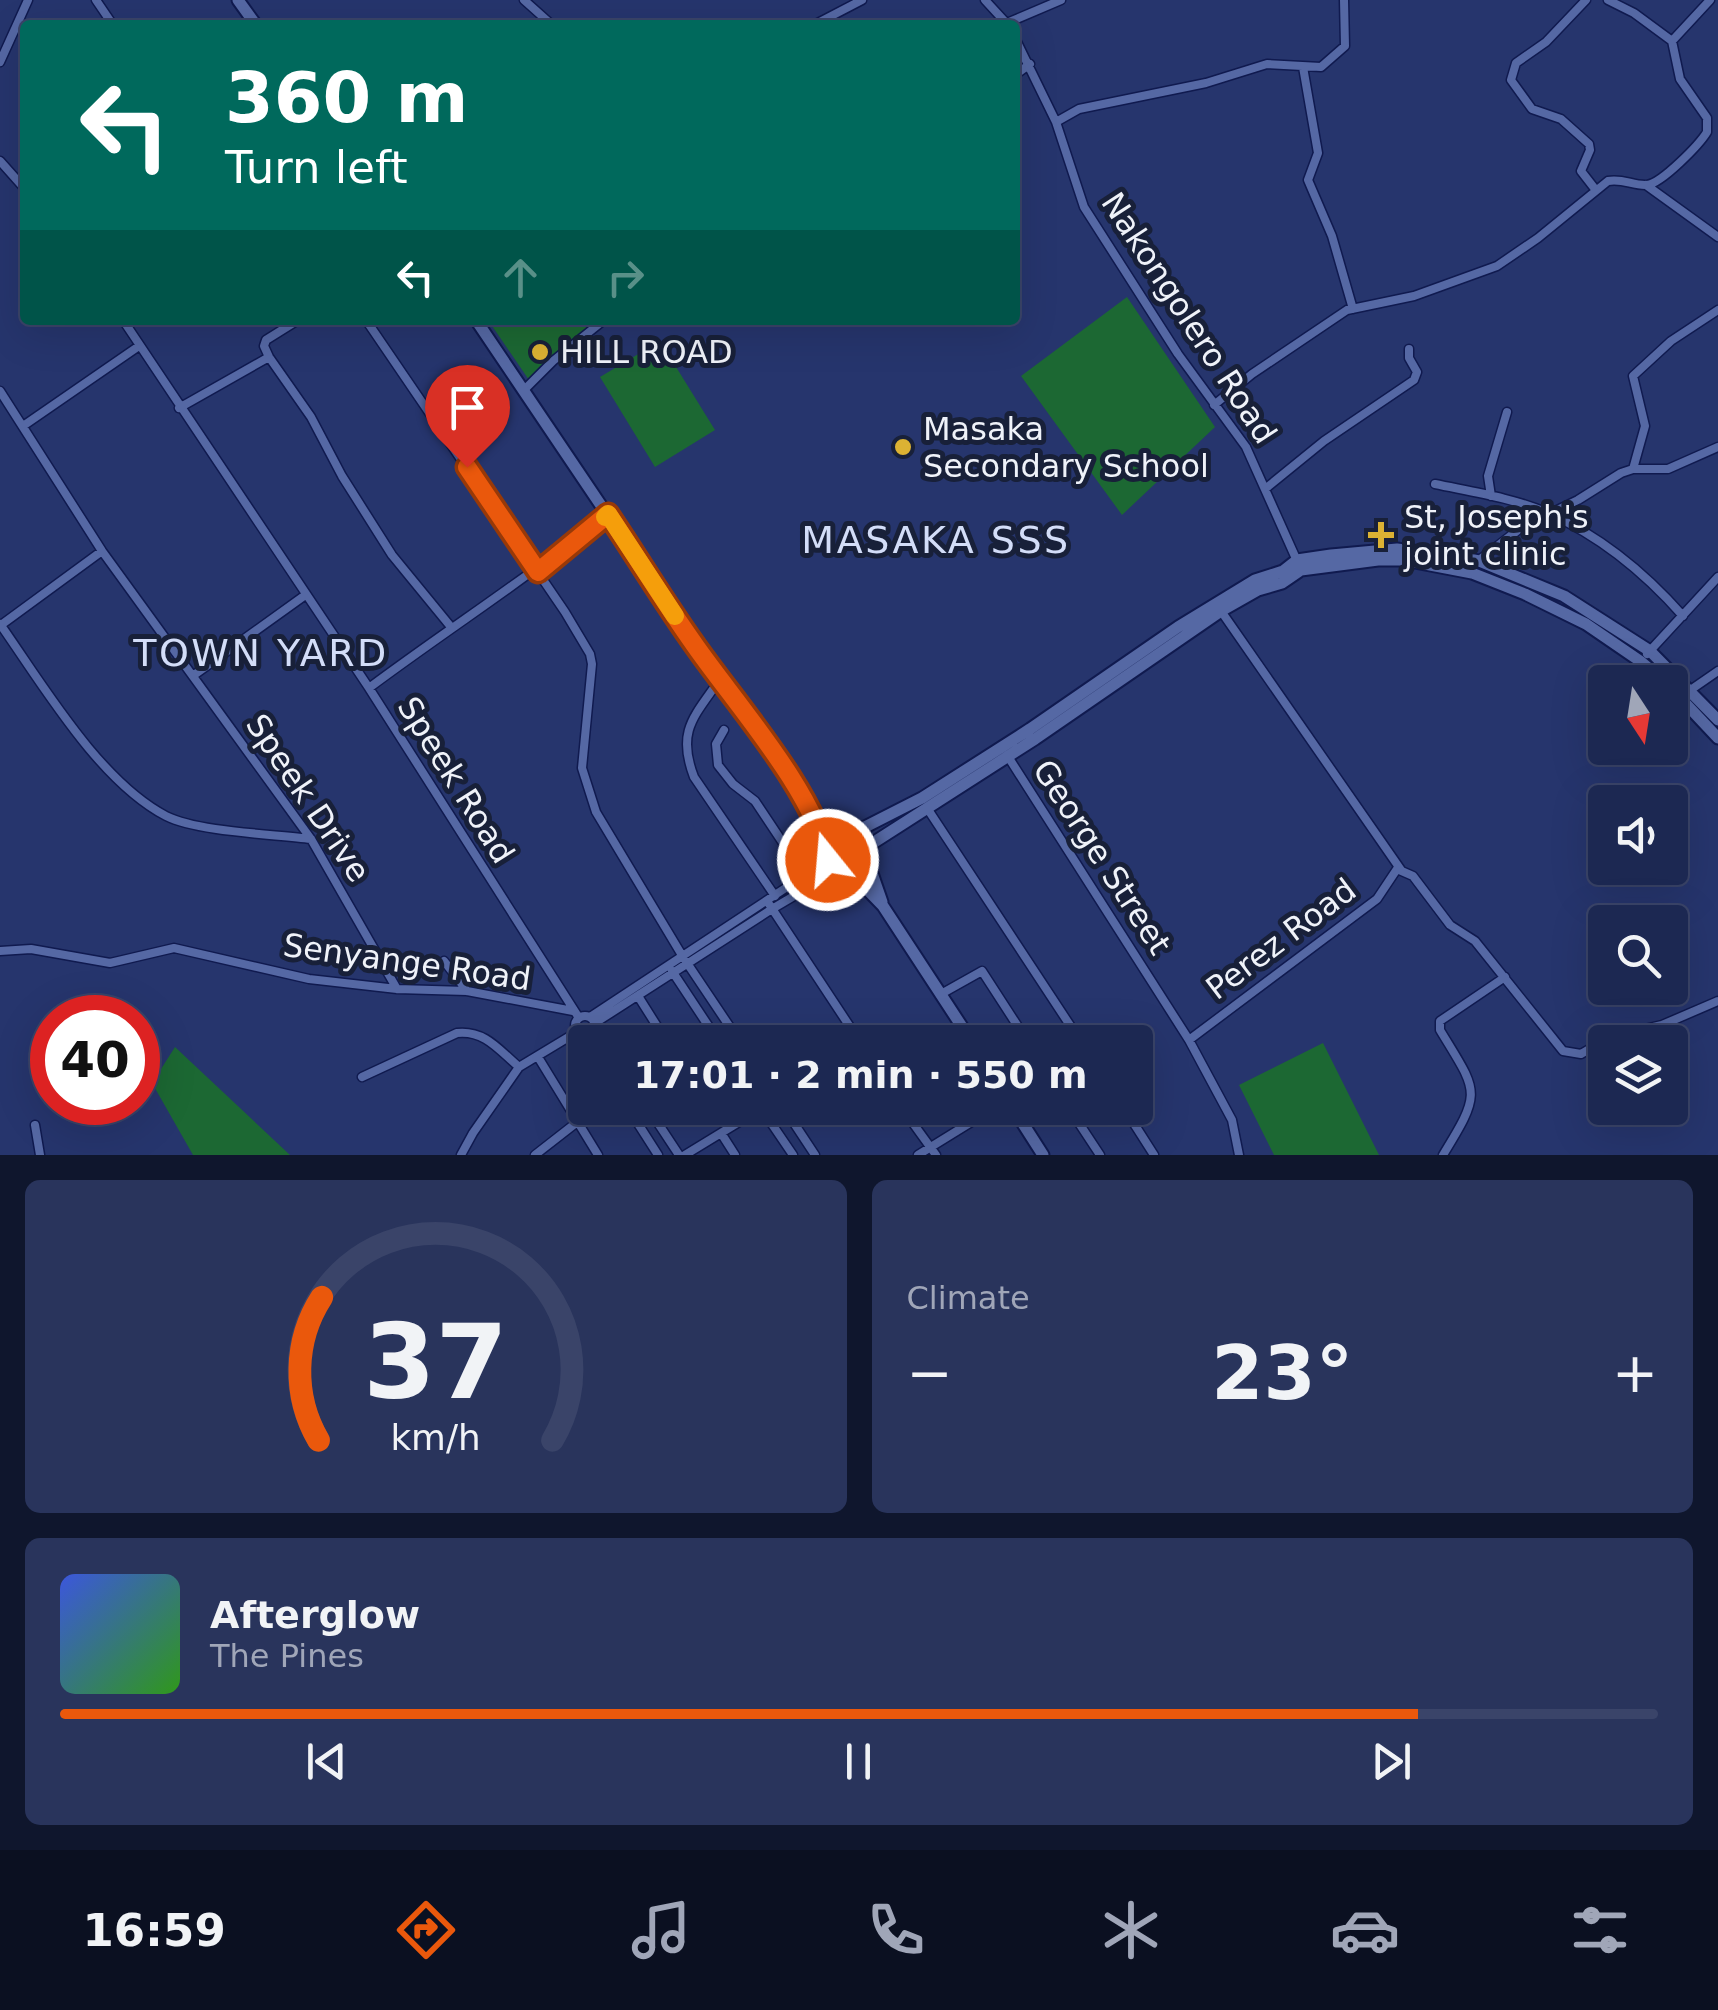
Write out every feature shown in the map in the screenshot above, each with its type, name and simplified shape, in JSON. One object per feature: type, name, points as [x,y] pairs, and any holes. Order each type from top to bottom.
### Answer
[{"type":"street","points":[[0,62],[28,0]]},
{"type":"street","points":[[524,0],[546,20]]},
{"type":"street","points":[[824,20],[862,0]]},
{"type":"street","points":[[986,0],[1004,20]]},
{"type":"street","points":[[1016,20],[1061,0]]},
{"type":"street","points":[[1056,122],[1079,109],[1206,83],[1266,64],[1321,67],[1342,51],[1346,38],[1344,0]]},
{"type":"street","points":[[1586,0],[1546,42],[1516,63],[1511,80],[1532,109],[1561,119],[1589,144],[1581,170],[1595,190]]},
{"type":"street","points":[[1608,0],[1634,13],[1672,41],[1680,79],[1709,124],[1703,138],[1689,152],[1661,179],[1646,185]]},
{"type":"street","points":[[1672,41],[1710,0]]},
{"type":"street","name":"Nakongolero Road","points":[[1020,47],[1056,122],[1077,190],[1097,231],[1246,447],[1299,565]]},
{"type":"street","points":[[1020,71],[1030,64]]},
{"type":"street","points":[[1303,67],[1318,153],[1308,180],[1332,236],[1353,309]]},
{"type":"street","points":[[0,162],[20,184]]},
{"type":"street","points":[[1214,405],[1294,344],[1353,309],[1414,296],[1486,272],[1615,179],[1646,185],[1718,237]]},
{"type":"street","points":[[1633,469],[1645,431],[1633,376],[1671,341],[1718,310]]},
{"type":"street","name":"Speek Road","points":[[126,325],[369,688],[576,1014]]},
{"type":"street","points":[[290,325],[266,340],[264,346],[392,555],[451,627]]},
{"type":"street","points":[[371,325],[582,640],[592,664],[582,747],[582,768],[589,794],[685,960],[729,1025]]},
{"type":"street","points":[[479,325],[812,810],[827,846],[828,860]]},
{"type":"street","points":[[524,390],[598,325]]},
{"type":"street","points":[[23,426],[139,346]]},
{"type":"street","points":[[1266,489],[1324,441],[1414,380],[1417,372],[1409,350]]},
{"type":"street","points":[[179,408],[270,357]]},
{"type":"street","name":"Speek Drive","points":[[0,392],[102,551],[311,840],[398,989]]},
{"type":"street","points":[[1491,496],[1488,476],[1506,412]]},
{"type":"street","points":[[1472,573],[1479,561],[1522,528],[1633,469],[1668,468],[1718,447]]},
{"type":"street","points":[[1435,484],[1550,514],[1625,559],[1683,616]]},
{"type":"street","points":[[369,688],[451,627],[538,572],[608,514]]},
{"type":"street","points":[[771,902],[860,867],[866,852],[1178,627],[1256,580],[1299,565],[1397,550],[1479,561],[1564,596],[1655,665]]},
{"type":"street","points":[[102,551],[1,625],[90,751],[166,816],[205,826],[311,840]]},
{"type":"street","points":[[827,846],[844,831],[864,828],[1004,752],[1221,610],[1258,590],[1282,583],[1299,565],[1404,560],[1472,573],[1586,624],[1645,656],[1652,665]]},
{"type":"street","points":[[1645,656],[1718,578]]},
{"type":"street","points":[[194,675],[304,596]]},
{"type":"street","points":[[1221,610],[1400,870]]},
{"type":"street","points":[[1688,692],[1718,671]]},
{"type":"street","points":[[720,679],[693,715],[685,738],[687,759],[694,777],[849,1025]]},
{"type":"street","points":[[1688,695],[1718,720]]},
{"type":"street","points":[[1688,696],[1718,738]]},
{"type":"street","points":[[724,730],[716,744],[718,765],[755,802],[805,876]]},
{"type":"street","name":"George Street","points":[[1004,752],[1188,1040],[1232,1120],[1239,1155]]},
{"type":"street","points":[[927,808],[1070,1025]]},
{"type":"street","points":[[812,810],[844,831],[860,836],[883,906]]},
{"type":"street","points":[[592,1025],[828,860]]},
{"type":"street","points":[[828,860],[883,906],[961,1025]]},
{"type":"street","name":"Perez Road","points":[[1188,1040],[1377,899],[1394,872],[1400,870],[1413,876],[1450,925],[1474,941],[1563,1051],[1572,1054],[1589,1050],[1610,1037],[1662,1025],[1718,1001]]},
{"type":"street","name":"Senyange Road","points":[[0,952],[31,949],[110,963],[174,948],[310,979],[398,989],[467,991],[576,1014],[593,1022]]},
{"type":"street","points":[[444,960],[467,991]]},
{"type":"street","points":[[593,1022],[638,996],[672,969]]},
{"type":"street","points":[[672,969],[708,1025]]},
{"type":"street","points":[[941,994],[982,971],[1017,1025]]},
{"type":"street","points":[[1444,1155],[1469,1112],[1472,1089],[1440,1030],[1440,1021],[1505,977]]},
{"type":"street","points":[[638,996],[656,1025]]},
{"type":"street","points":[[576,1014],[576,1025]]},
{"type":"street","points":[[362,1077],[457,1033],[471,1032],[482,1035],[518,1067]]},
{"type":"street","points":[[461,1155],[518,1067],[568,1044]]},
{"type":"street","points":[[538,1058],[568,1109]]},
{"type":"street","points":[[35,1125],[40,1155]]},
{"type":"street","points":[[535,1155],[573,1125]]},
{"type":"street","points":[[577,1125],[598,1155]]},
{"type":"street","points":[[639,1125],[658,1155]]},
{"type":"street","points":[[660,1125],[682,1155],[734,1125]]},
{"type":"street","points":[[773,1125],[792,1155]]},
{"type":"street","points":[[795,1125],[814,1155]]},
{"type":"street","points":[[913,1125],[927,1153],[969,1125]]},
{"type":"street","points":[[1024,1125],[1043,1155]]},
{"type":"street","points":[[1080,1125],[1100,1155]]},
{"type":"street","points":[[1135,1125],[1154,1155]]},
{"type":"street","points":[[721,1133],[735,1155]]},
{"type":"green space","points":[[1127,297],[1215,427],[1122,515],[1021,376]]},
{"type":"green space","name":"HILL ROAD","points":[[491,325],[603,325],[531,383]]},
{"type":"green space","points":[[660,341],[715,430],[655,467],[600,377]]},
{"type":"green space","points":[[1323,1043],[1379,1155],[1274,1155],[1239,1085]]},
{"type":"green space","points":[[175,1047],[290,1155],[193,1155],[160,1097],[160,1070]]},
{"type":"slow traffic","points":[[605,517],[608,514],[675,616]]},
{"type":"place","name":"HILL ROAD","points":[[540,352]]},
{"type":"place","name":"Masaka Secondary School","points":[[903,447]]},
{"type":"place","name":"St, Joseph's joint clinic","points":[[1381,535]]},
{"type":"district","name":"MASAKA SSS","points":[[936,540]]},
{"type":"district","name":"TOWN YARD","points":[[261,653]]},
{"type":"route","points":[[467,467],[538,572],[608,514],[812,810],[827,846],[828,860]]}]
